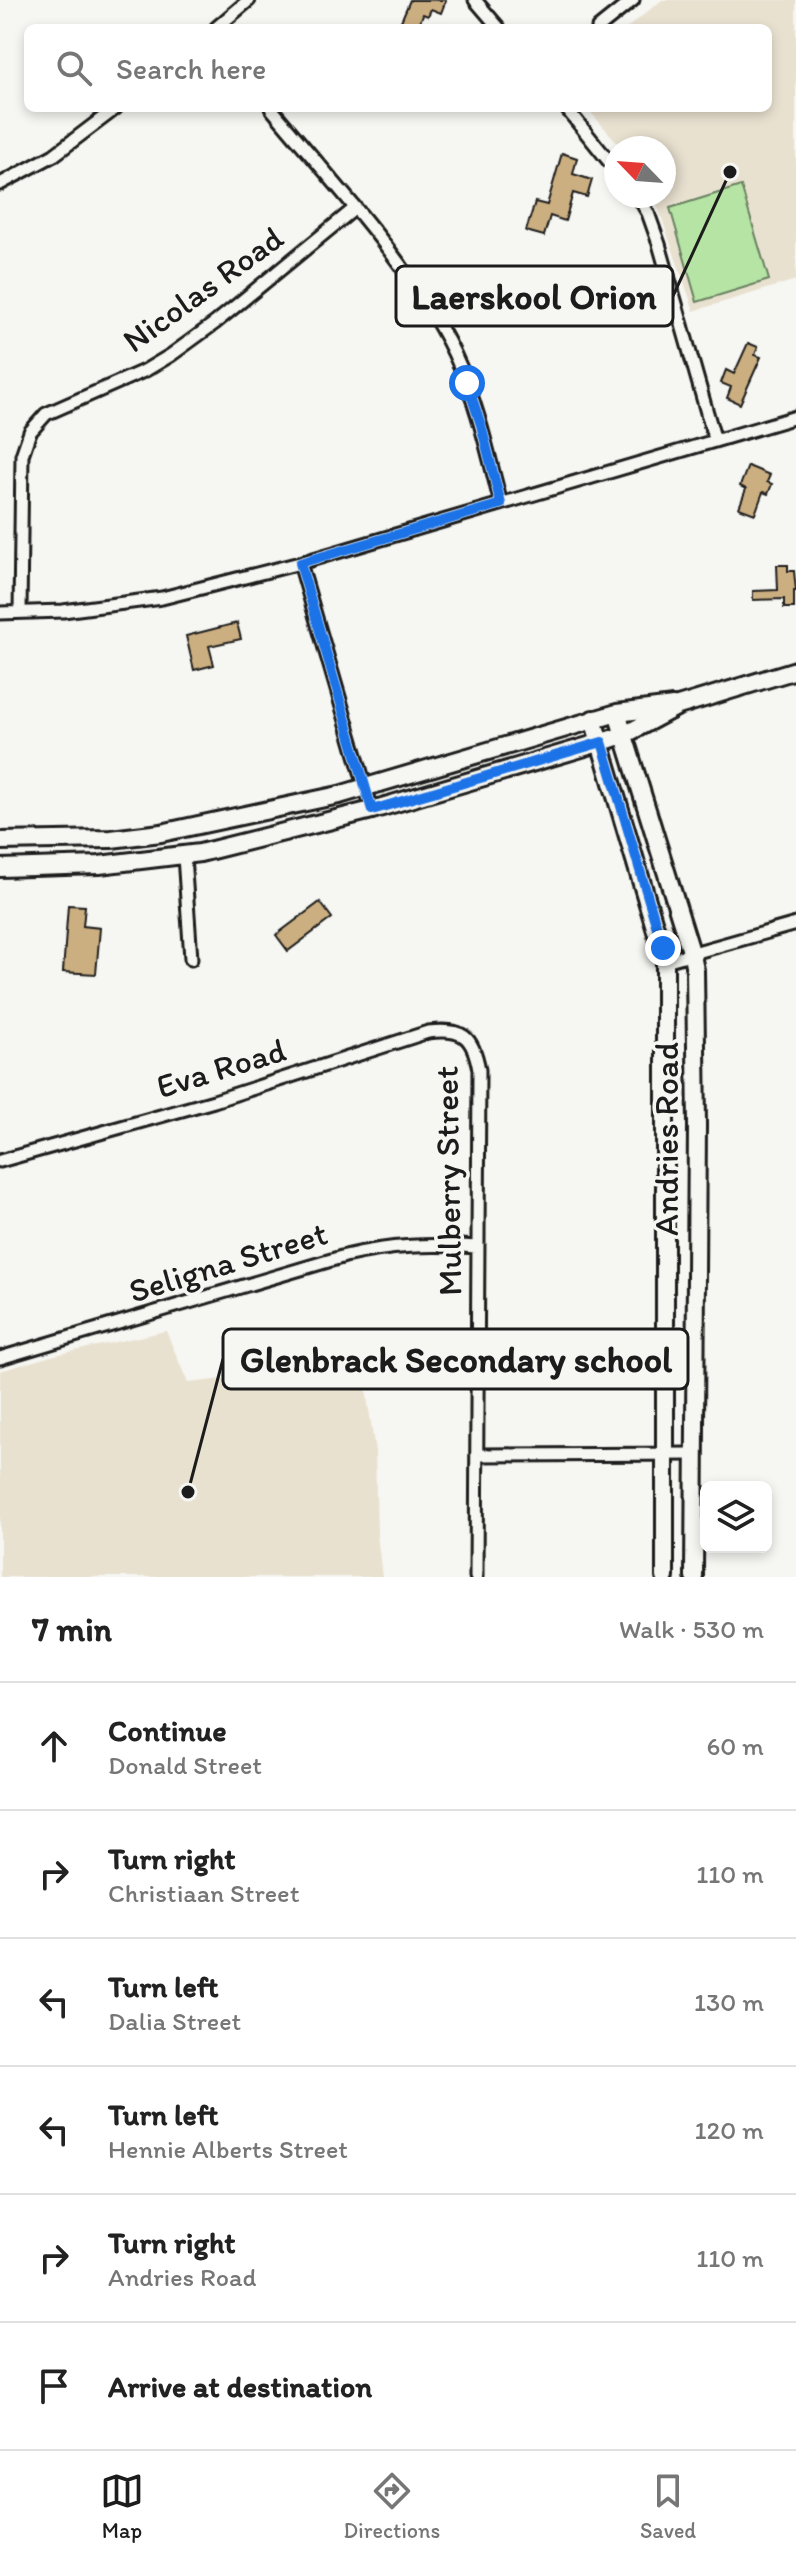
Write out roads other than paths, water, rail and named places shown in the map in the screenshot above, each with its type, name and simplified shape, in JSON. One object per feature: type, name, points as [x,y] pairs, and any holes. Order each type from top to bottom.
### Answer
[{"type":"street","points":[[221,24],[249,0]]},
{"type":"street","points":[[475,0],[496,24]]},
{"type":"street","points":[[603,24],[633,0]]},
{"type":"street","points":[[0,184],[54,155],[111,112]]},
{"type":"street","points":[[274,112],[402,269],[453,351],[481,425],[501,504]]},
{"type":"street","points":[[569,112],[604,155]]},
{"type":"street","points":[[645,208],[659,244],[715,441]]},
{"type":"street","name":"Nicolas Road","points":[[20,612],[22,455],[37,422],[54,409],[146,370],[171,355],[215,323],[354,209]]},
{"type":"street","points":[[0,613],[100,607],[151,600],[300,563],[796,417]]},
{"type":"street","points":[[300,563],[372,810]]},
{"type":"street","points":[[0,841],[111,839],[161,833],[366,788],[593,719],[678,706],[796,670]]},
{"type":"street","points":[[0,868],[84,866],[184,856],[372,810],[602,742],[626,734],[678,706]]},
{"type":"street","name":"Andries Road","points":[[617,713],[626,734],[695,970],[694,1577]]},
{"type":"street","name":"Andries Road","points":[[593,719],[665,961],[665,1577]]},
{"type":"street","points":[[184,856],[191,959]]},
{"type":"street","points":[[665,961],[796,924]]},
{"type":"street","name":"Eva Road","points":[[0,1161],[214,1101],[428,1032],[445,1030],[458,1033]]},
{"type":"street","name":"Mulberry Street","points":[[458,1033],[469,1039],[476,1052],[479,1070],[476,1577]]},
{"type":"street","name":"Seligna Street","points":[[0,1358],[377,1248],[414,1244],[476,1247]]},
{"type":"street","points":[[478,1455],[696,1454]]},
{"type":"place","name":"Laerskool Orion","points":[[730,172]]},
{"type":"place","name":"Glenbrack Secondary school","points":[[188,1492]]}]
